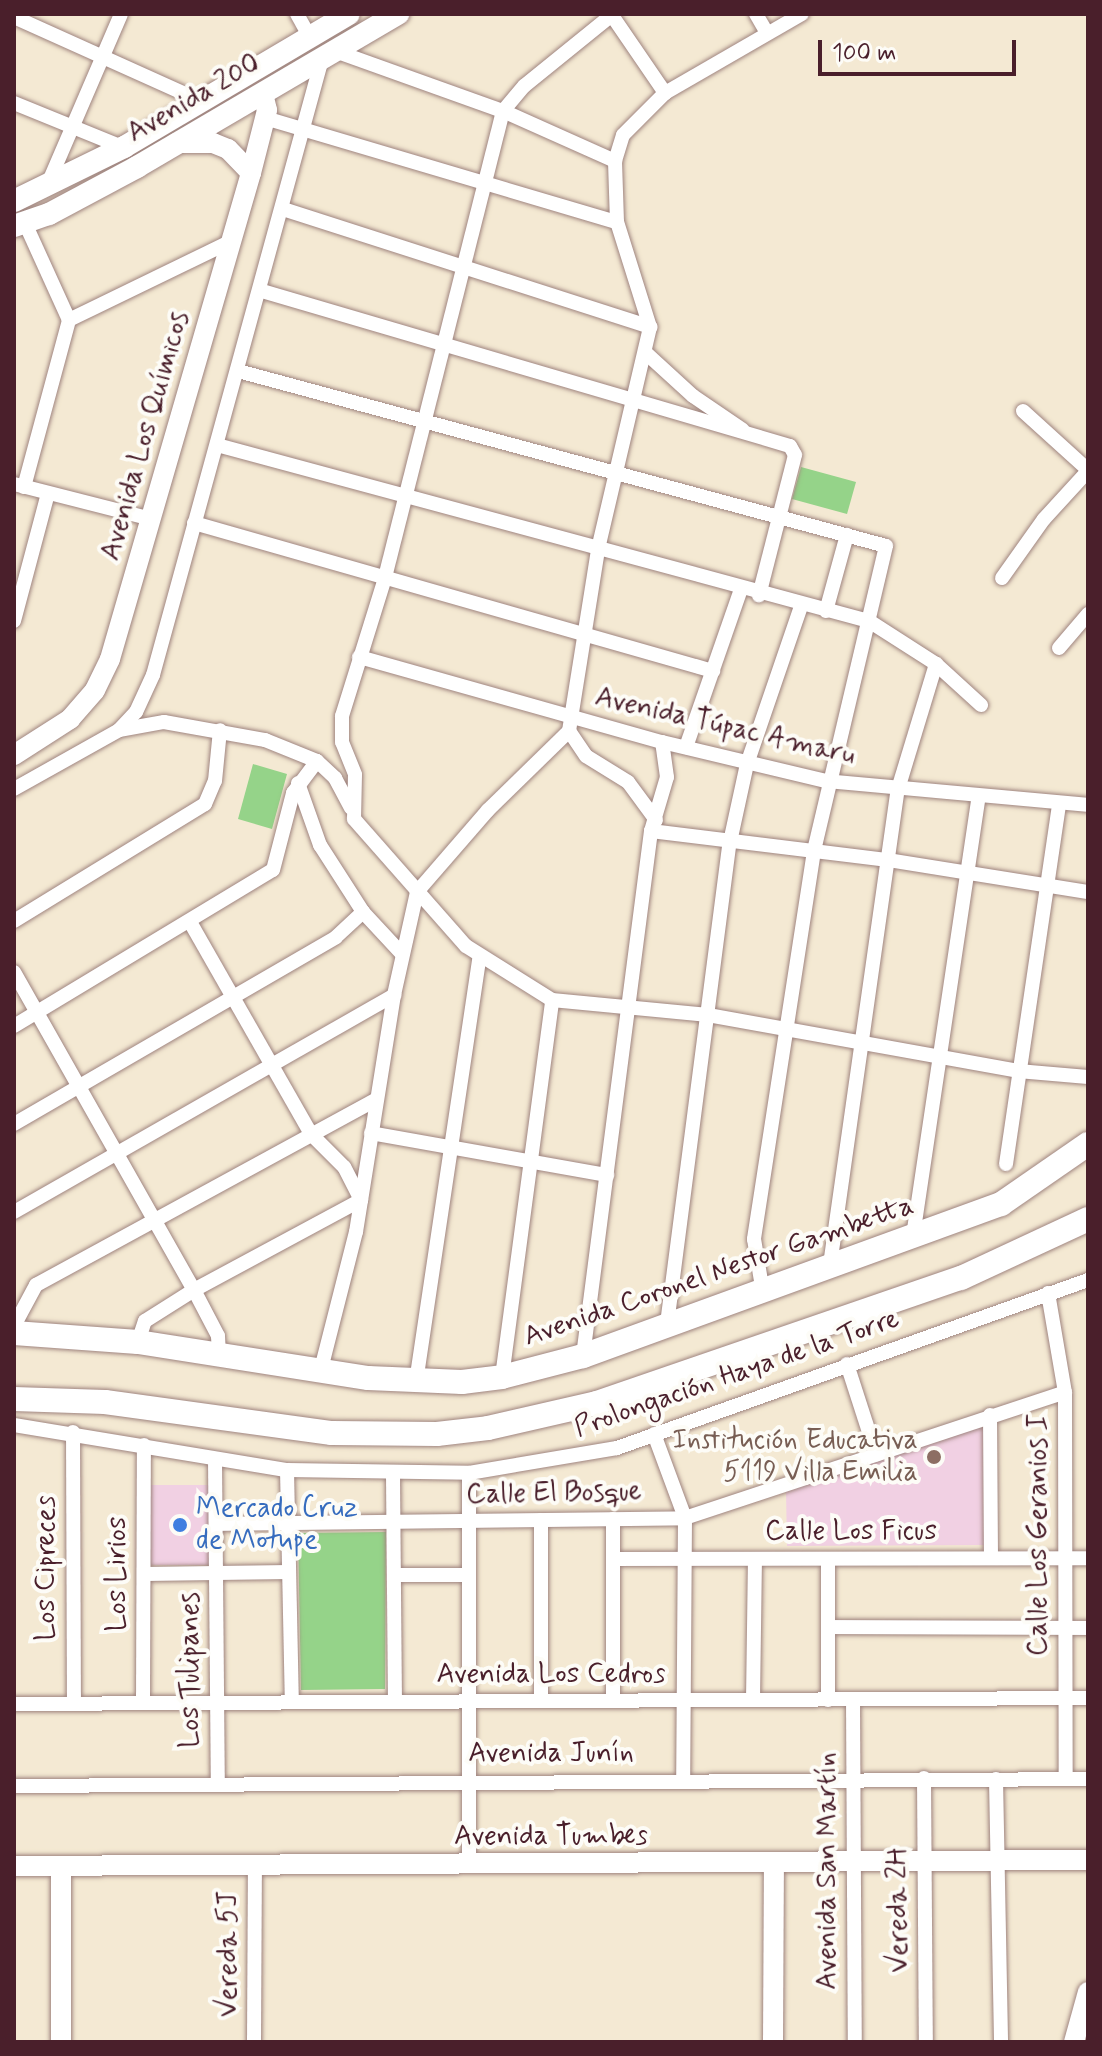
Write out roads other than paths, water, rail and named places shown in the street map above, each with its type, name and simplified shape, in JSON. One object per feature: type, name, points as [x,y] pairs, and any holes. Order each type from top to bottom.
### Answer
[{"type":"highway","name":"Avenida Coronel Nestor Gambetta","points":[[14,1333],[138,1342],[320,1373],[416,1382],[502,1377],[583,1356],[762,1287],[1001,1204],[1088,1144]]},
{"type":"highway","points":[[14,1399],[105,1402],[332,1433],[437,1434],[488,1428],[597,1403],[961,1278],[1088,1219]]},
{"type":"main road","name":"Avenida 200","points":[[14,201],[45,190],[124,147],[349,14]]},
{"type":"main road","name":"Avenida 200","points":[[20,224],[137,167],[398,14]]},
{"type":"street","points":[[45,190],[121,14]]},
{"type":"street","points":[[297,14],[310,37]]},
{"type":"street","points":[[351,808],[355,775],[342,742],[342,716],[385,578],[441,344],[503,111],[524,86],[612,14],[665,93]]},
{"type":"street","points":[[756,14],[767,33]]},
{"type":"street","points":[[320,1373],[361,1200],[394,995],[417,892],[568,724],[598,549],[647,354],[650,327],[617,222],[615,161],[623,135],[665,93],[802,14]]},
{"type":"street","points":[[14,17],[201,101]]},
{"type":"street","points":[[119,730],[146,695],[262,291],[304,129],[328,55],[503,111],[615,161]]},
{"type":"street","name":"Avenida Los Químicos","points":[[16,759],[59,729],[95,690],[110,659],[251,173],[265,118],[263,94]]},
{"type":"street","points":[[14,103],[124,147],[137,167]]},
{"type":"street","points":[[265,118],[617,222]]},
{"type":"street","points":[[176,143],[213,143],[228,149],[251,173]]},
{"type":"street","points":[[283,209],[650,327]]},
{"type":"street","points":[[20,224],[69,320],[19,486],[151,519]]},
{"type":"street","points":[[69,320],[232,241]]},
{"type":"street","points":[[262,291],[794,450],[759,595]]},
{"type":"street","points":[[647,354],[693,396],[756,438]]},
{"type":"street","points":[[238,371],[886,546],[826,781],[814,851],[754,1239],[762,1287]]},
{"type":"street","points":[[1002,578],[1044,519],[1088,471],[1023,411]]},
{"type":"street","points":[[217,445],[404,492],[759,595],[869,621],[936,664],[981,705]]},
{"type":"street","points":[[14,621],[48,493]]},
{"type":"street","points":[[194,523],[713,671]]},
{"type":"street","points":[[826,611],[847,535]]},
{"type":"street","points":[[686,747],[741,589]]},
{"type":"street","points":[[667,1324],[730,842],[747,764],[801,606]]},
{"type":"street","points":[[1059,648],[1088,614]]},
{"type":"street","name":"Avenida Túpac Amaru","points":[[359,657],[568,724],[686,747],[826,781],[1088,805]]},
{"type":"street","points":[[830,1265],[898,789],[936,664]]},
{"type":"street","points":[[14,789],[119,730],[164,722],[220,730],[317,761],[335,778],[361,830],[417,892],[480,956],[552,1000],[708,1015],[861,1040],[1018,1071],[1088,1077]]},
{"type":"street","points":[[568,724],[586,756],[628,782],[653,826],[730,842],[888,860],[1088,892]]},
{"type":"street","points":[[14,921],[205,804],[215,781],[220,730]]},
{"type":"street","points":[[583,1356],[653,826],[667,777],[662,742]]},
{"type":"street","points":[[14,1026],[273,870],[298,783],[317,761]]},
{"type":"street","points":[[298,783],[320,845],[363,912],[402,954]]},
{"type":"street","points":[[913,1236],[937,1054],[979,796]]},
{"type":"street","points":[[1006,1164],[1059,803]]},
{"type":"street","points":[[14,1124],[336,937],[363,912]]},
{"type":"street","points":[[190,922],[311,1134],[344,1167],[361,1200]]},
{"type":"street","points":[[416,1382],[480,956]]},
{"type":"street","points":[[14,972],[194,1290],[218,1336],[219,1354]]},
{"type":"street","points":[[14,1212],[394,995]]},
{"type":"street","points":[[502,1377],[552,1000]]},
{"type":"street","points":[[14,1326],[36,1285],[376,1100]]},
{"type":"street","points":[[371,1133],[607,1175]]},
{"type":"street","points":[[138,1342],[145,1321],[194,1290],[361,1200]]},
{"type":"street","name":"Prolongación Haya de la Torre","points":[[14,1425],[73,1432],[215,1460],[287,1470],[393,1476],[469,1473],[576,1458],[654,1434],[1088,1280]]},
{"type":"street","name":"Calle Los Geranios I","points":[[1048,1293],[1065,1392],[1066,1779]]},
{"type":"street","points":[[847,1364],[876,1454]]},
{"type":"street","name":"Calle El Bosque","points":[[216,1524],[685,1518],[1065,1392]]},
{"type":"street","points":[[990,1415],[991,1558]]},
{"type":"street","name":"Los Cipreces","points":[[73,1432],[74,1704]]},
{"type":"street","points":[[654,1434],[685,1518],[683,1779]]},
{"type":"street","name":"Los Lirios","points":[[143,1703],[144,1445]]},
{"type":"street","name":"Los Tulipanes","points":[[215,1460],[218,1783]]},
{"type":"street","points":[[287,1470],[292,1702]]},
{"type":"street","points":[[469,1473],[469,1865]]},
{"type":"street","points":[[393,1476],[395,1702]]},
{"type":"street","points":[[613,1519],[613,1701]]},
{"type":"street","points":[[541,1520],[541,1701]]},
{"type":"street","name":"Calle Los Ficus","points":[[613,1559],[1088,1558]]},
{"type":"street","points":[[753,1700],[755,1559]]},
{"type":"street","points":[[828,1559],[828,1700]]},
{"type":"street","points":[[145,1574],[289,1572]]},
{"type":"street","points":[[394,1575],[469,1575]]},
{"type":"street","points":[[828,1627],[1088,1628]]},
{"type":"street","name":"Avenida Los Cedros","points":[[14,1704],[1088,1698]]},
{"type":"street","name":"Avenida San Martín","points":[[853,1699],[855,2042]]},
{"type":"street","name":"Vereda 2H","points":[[924,1778],[926,2042]]},
{"type":"street","points":[[996,1779],[1001,2042]]},
{"type":"street","name":"Avenida Junín","points":[[14,1786],[469,1780],[1088,1779]]},
{"type":"street","name":"Avenida Tumbes","points":[[14,1866],[774,1865],[1088,1860]]},
{"type":"street","points":[[773,2042],[774,1865]]},
{"type":"street","points":[[61,1866],[61,2042]]},
{"type":"street","name":"Vereda 5J","points":[[254,2042],[255,1866]]},
{"type":"street","points":[[1074,2042],[1088,1992]]},
{"type":"place","name":"Institución Educativa 5119 Villa Emilia","points":[[934,1457]]},
{"type":"place","name":"Mercado Cruz de Motupe","points":[[180,1525]]}]
